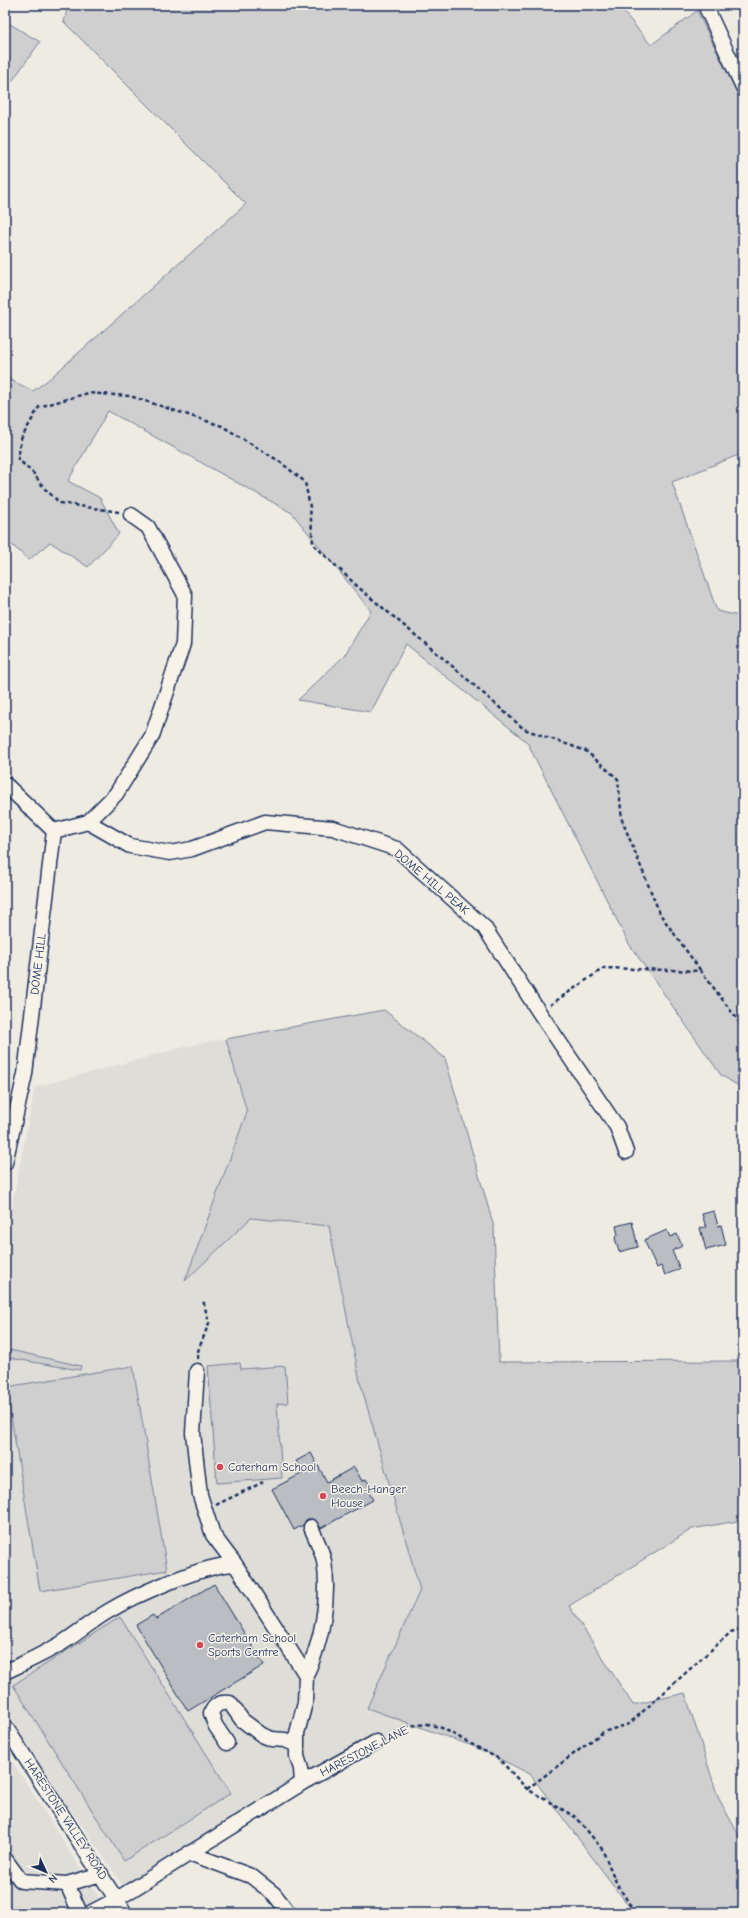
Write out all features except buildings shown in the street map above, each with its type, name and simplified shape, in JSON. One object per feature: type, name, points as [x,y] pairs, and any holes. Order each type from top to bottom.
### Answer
[{"type":"street","points":[[705,5],[743,86]]},
{"type":"street","points":[[5,784],[54,831],[88,822],[116,794],[152,736],[183,644],[185,595],[148,527],[131,515]]},
{"type":"street","name":"DOME HILL PEAK","points":[[88,822],[130,846],[170,853],[192,849],[265,822],[333,828],[397,849],[484,927],[539,1012],[617,1127],[626,1152]]},
{"type":"street","name":"DOME HILL","points":[[5,1163],[24,1074],[54,831]]},
{"type":"street","points":[[197,1371],[193,1433],[200,1495],[213,1535],[235,1564],[306,1675]]},
{"type":"street","points":[[302,1783],[301,1769],[297,1756],[297,1733],[305,1703],[306,1675],[314,1660],[323,1616],[326,1585],[324,1559],[311,1527]]},
{"type":"street","points":[[5,1672],[61,1644],[107,1612],[126,1602],[179,1580],[222,1565],[235,1564]]},
{"type":"street","points":[[227,1743],[215,1724],[211,1714],[213,1708],[222,1702],[230,1703],[242,1720],[262,1735],[285,1740],[297,1745]]},
{"type":"street","name":"HARESTONE VALLEY ROAD","points":[[5,1728],[102,1874],[125,1913]]},
{"type":"street","name":"HARESTONE LANE","points":[[90,1913],[117,1899],[302,1783],[376,1742]]},
{"type":"street","points":[[189,1853],[251,1876],[274,1894],[289,1913]]},
{"type":"street","points":[[5,1859],[21,1881],[68,1884],[102,1874]]},
{"type":"street","points":[[68,1884],[80,1913]]},
{"type":"path","points":[[131,515],[60,503],[44,488],[34,474],[18,460],[21,439],[40,407],[88,393],[130,396],[222,426],[279,461],[305,482],[310,507],[313,544],[358,587],[451,665],[524,730],[586,751],[618,779],[622,820],[660,914],[700,971],[743,1027]]},
{"type":"path","points":[[539,1012],[604,968],[700,971]]},
{"type":"path","points":[[197,1371],[198,1351],[209,1323],[203,1300]]},
{"type":"path","points":[[205,1511],[263,1482]]},
{"type":"path","points":[[527,1789],[603,1732],[629,1724],[731,1632],[743,1628]]},
{"type":"path","name":"HARESTONE LANE","points":[[376,1742],[408,1726],[428,1724],[442,1728],[499,1759],[527,1789],[577,1818],[602,1849],[616,1882],[635,1913]]},
{"type":"shaded area","points":[[68,5],[618,5],[651,45],[697,11],[743,105],[743,453],[672,482],[717,611],[743,617],[743,1089],[721,1075],[629,944],[527,742],[406,644],[371,712],[298,700],[344,656],[371,611],[292,513],[108,411],[68,481],[100,498],[119,534],[88,567],[50,542],[29,560],[5,539],[5,377],[33,391],[48,380],[246,204],[64,22]]},
{"type":"shaded area","points":[[5,21],[40,42],[5,91]]},
{"type":"shaded area","points":[[384,1010],[445,1058],[494,1227],[499,1362],[743,1361],[743,1520],[692,1529],[569,1606],[633,1705],[685,1693],[718,1797],[743,1843],[743,1913],[634,1913],[530,1774],[478,1748],[367,1708],[420,1590],[360,1382],[329,1226],[251,1218],[185,1281],[247,1112],[226,1039]]},
{"type":"shaded area","name":"Caterham School","points":[[226,1039],[329,1226],[360,1382],[421,1434],[435,1712],[317,1768],[124,1887],[5,1714],[5,1242],[35,1087],[200,1043]]},
{"type":"shaded area","points":[[10,1350],[81,1366],[80,1370],[9,1358]]},
{"type":"shaded area","points":[[240,1363],[241,1369],[285,1366],[288,1403],[277,1404],[282,1478],[217,1483],[208,1366]]},
{"type":"shaded area","points":[[133,1366],[167,1570],[40,1591],[6,1387]]},
{"type":"shaded area","points":[[120,1617],[231,1793],[124,1861],[13,1685]]},
{"type":"shaded area","points":[[5,1750],[109,1913],[5,1913]]},
{"type":"place","name":"Caterham School","points":[[220,1467]]},
{"type":"place","name":"Beech-Hanger House","points":[[323,1496]]},
{"type":"place","name":"Caterham School Sports Centre","points":[[200,1645]]}]
